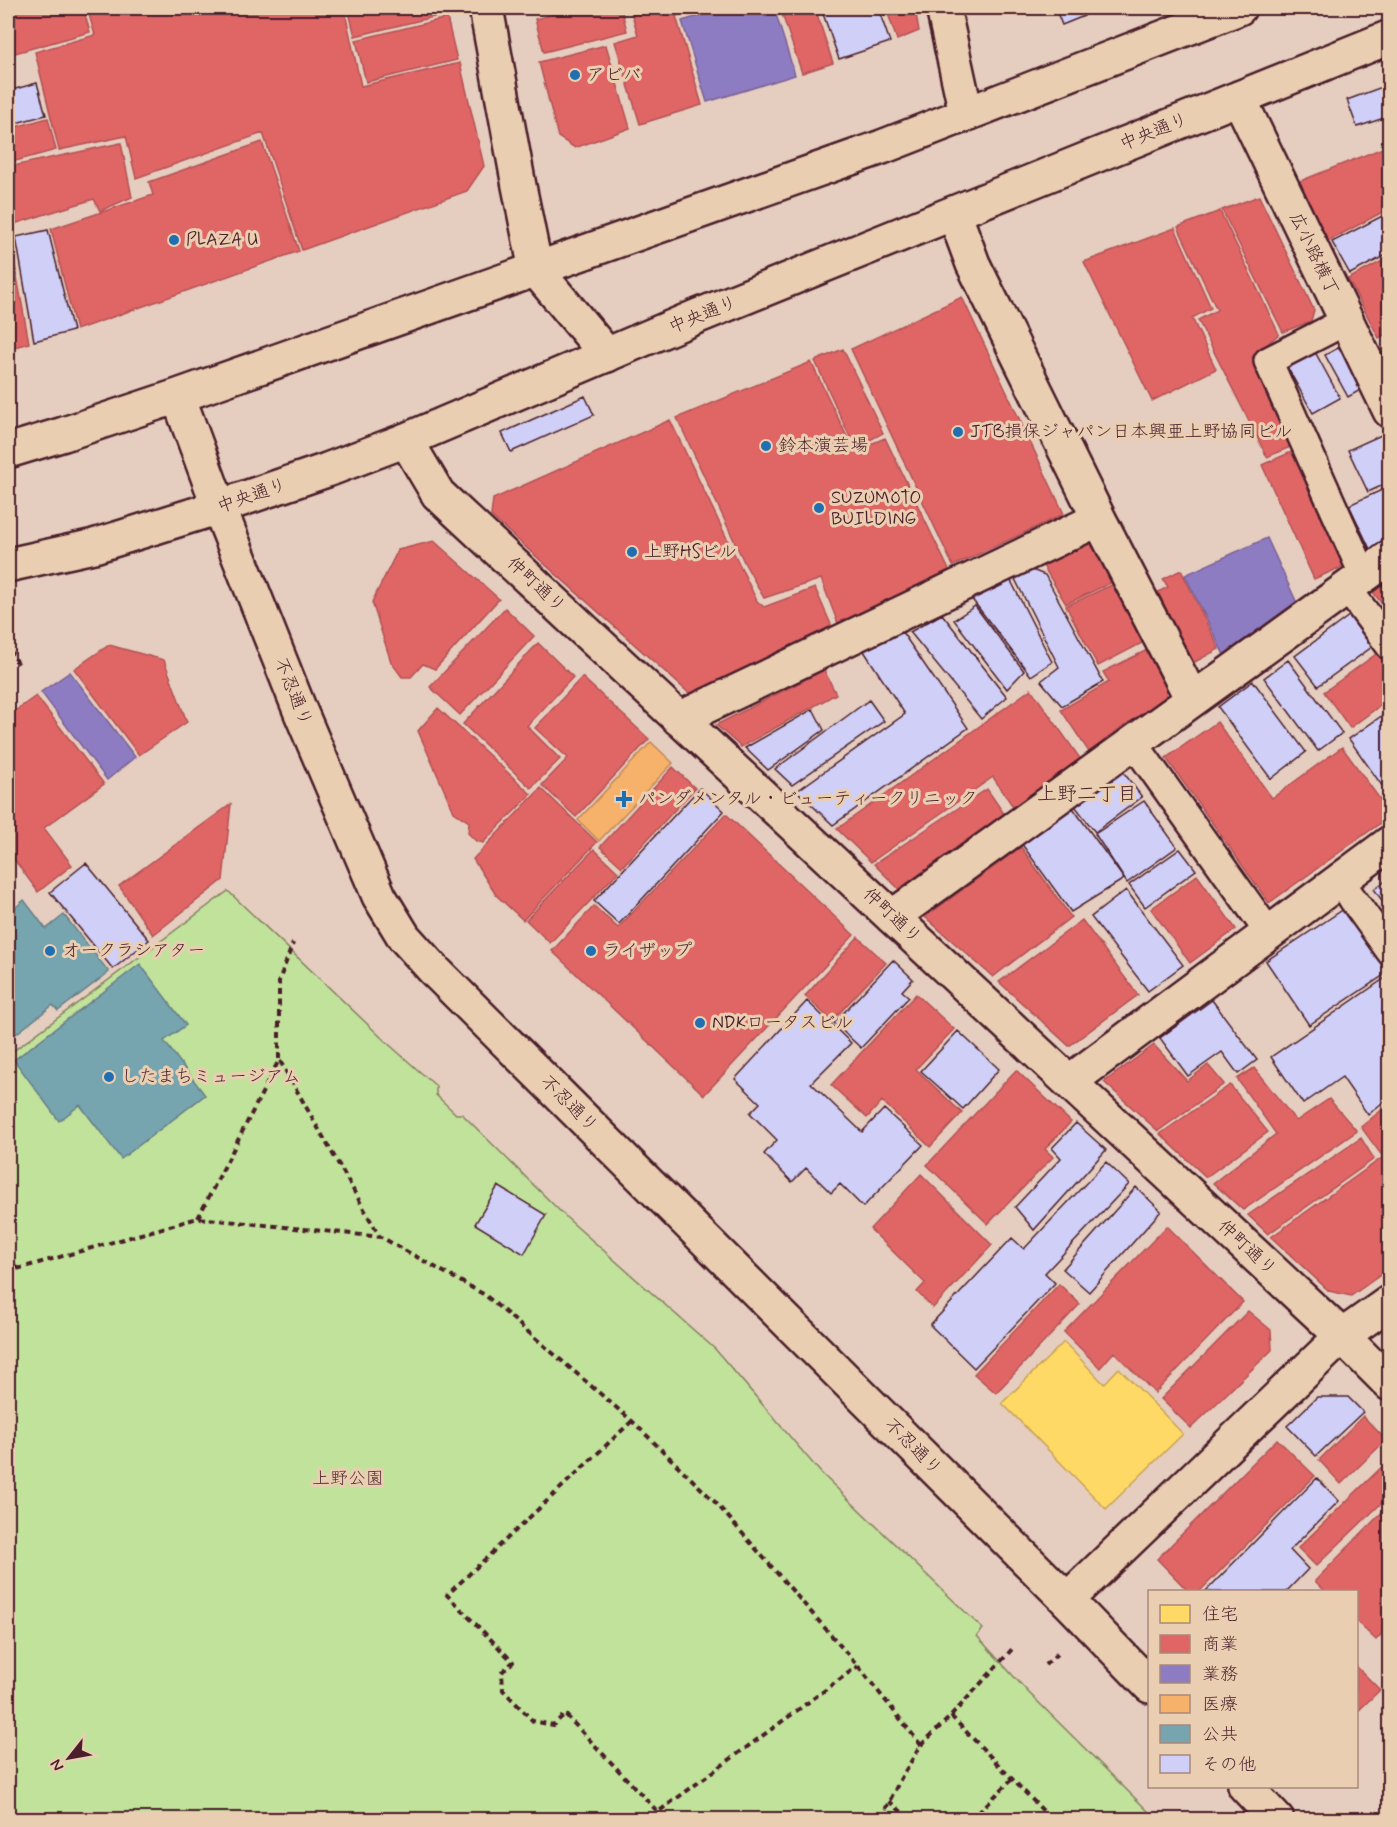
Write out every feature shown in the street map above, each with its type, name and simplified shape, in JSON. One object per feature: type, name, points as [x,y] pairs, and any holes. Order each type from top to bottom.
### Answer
[{"type":"street","points":[[486,8],[536,270],[608,355]]},
{"type":"street","points":[[943,8],[966,113]]},
{"type":"street","points":[[8,451],[178,396],[285,356],[882,147],[1239,8]]},
{"type":"street","name":"中央通り","points":[[8,565],[94,546],[219,507],[406,440],[699,316],[1389,37]]},
{"type":"street","name":"広小路横丁","points":[[1239,98],[1389,411]]},
{"type":"street","points":[[954,213],[973,264],[1099,519],[1192,699]]},
{"type":"street","name":"不忍通り","points":[[178,396],[219,507],[301,713],[380,896],[404,937],[433,969],[1067,1600],[1148,1685]]},
{"type":"street","name":"仲町通り","points":[[406,440],[438,494],[1342,1336],[1389,1384]]},
{"type":"street","points":[[679,719],[1099,519]]},
{"type":"street","points":[[892,916],[1389,557]]},
{"type":"street","points":[[1070,1082],[1389,843]]},
{"type":"street","points":[[1067,1600],[1342,1336],[1389,1302]]},
{"type":"street","points":[[1247,1788],[1277,1820]]},
{"type":"lane","points":[[1346,321],[1268,360],[1355,582],[1389,646]]},
{"type":"lane","points":[[1133,742],[1269,933]]},
{"type":"lane","points":[[1339,880],[1389,951]]},
{"type":"path","points":[[8,654],[12,653],[20,667]]},
{"type":"path","points":[[198,1218],[279,1060],[279,981],[293,943]]},
{"type":"path","points":[[279,1060],[381,1237]]},
{"type":"path","points":[[8,1275],[17,1269],[198,1218],[381,1237],[485,1295],[632,1421],[716,1503],[858,1666],[921,1745]]},
{"type":"path","points":[[8,1255],[17,1269]]},
{"type":"path","points":[[632,1421],[447,1595],[513,1662],[502,1672],[504,1690],[533,1721],[554,1725],[565,1714],[658,1812],[858,1666]]},
{"type":"path","points":[[880,1820],[921,1745],[1014,1647]]},
{"type":"path","points":[[951,1716],[1052,1820]]},
{"type":"path","points":[[971,1820],[1012,1779]]},
{"type":"path","points":[[890,1801],[911,1820]]},
{"type":"green space","name":"上野公園","points":[[228,891],[384,1040],[436,1086],[436,1095],[456,1114],[462,1114],[568,1219],[715,1349],[821,1473],[983,1629],[977,1636],[1027,1691],[1156,1819],[8,1819],[8,1055]]},
{"type":"building: 住宅","points":[[1064,1342],[1104,1384],[1119,1368],[1183,1434],[1106,1509],[1002,1403]]},
{"type":"building: 商業","points":[[8,8],[83,8],[90,32],[8,55]]},
{"type":"building: 商業","points":[[87,8],[344,8],[361,86],[460,63],[484,166],[467,191],[302,250],[263,133],[136,178],[126,136],[59,150],[35,52],[95,35]]},
{"type":"building: 商業","points":[[348,8],[444,8],[446,14],[355,36]]},
{"type":"building: 商業","points":[[578,8],[621,8],[627,31],[544,52],[535,19]]},
{"type":"building: 商業","points":[[630,8],[703,8],[676,16],[702,105],[640,124],[615,42],[638,35]]},
{"type":"building: 商業","points":[[780,8],[815,8],[833,63],[802,73]]},
{"type":"building: 商業","points":[[886,8],[915,8],[919,31],[897,40]]},
{"type":"building: 商業","points":[[447,18],[457,60],[366,82],[356,40]]},
{"type":"building: 商業","points":[[606,45],[630,128],[575,148],[558,137],[539,62]]},
{"type":"building: 商業","points":[[48,118],[56,150],[8,163],[8,129]]},
{"type":"building: 商業","name":"PLAZA U","points":[[262,142],[299,251],[76,330],[51,229],[153,195],[149,182]]},
{"type":"building: 商業","points":[[121,143],[132,197],[100,211],[94,199],[14,224],[14,231],[8,233],[8,167]]},
{"type":"building: 商業","points":[[1390,145],[1390,208],[1323,244],[1293,184]]},
{"type":"building: 商業","points":[[1259,196],[1314,310],[1311,321],[1283,332],[1222,210]]},
{"type":"building: 商業","points":[[1220,211],[1279,334],[1252,357],[1290,447],[1267,457],[1198,320],[1217,310],[1178,227]]},
{"type":"building: 商業","points":[[1175,228],[1211,308],[1192,318],[1216,369],[1152,401],[1084,262]]},
{"type":"building: 商業","points":[[8,238],[10,238],[29,343],[8,349]]},
{"type":"building: 商業","points":[[1390,257],[1390,332],[1379,338],[1348,279]]},
{"type":"building: 商業","name":"JTB損保ジャパン日本興亜上野協同ビル","points":[[962,297],[1064,514],[953,566],[851,349]]},
{"type":"building: 商業","points":[[843,349],[883,433],[855,448],[815,361]]},
{"type":"building: 商業","name":"SUZUMOTO BUILDING","points":[[811,362],[854,451],[885,438],[949,570],[839,626],[821,579],[764,598],[745,564],[677,418]]},
{"type":"building: 商業","name":"上野HSビル","points":[[670,420],[757,601],[764,607],[815,588],[833,629],[690,694],[491,516],[493,499]]},
{"type":"building: 商業","points":[[1298,449],[1351,563],[1314,579],[1262,465]]},
{"type":"building: 商業","points":[[1100,537],[1119,579],[1066,604],[1042,564]]},
{"type":"building: 商業","points":[[434,541],[499,599],[435,669],[423,664],[411,677],[402,677],[391,662],[372,602],[398,550]]},
{"type":"building: 商業","points":[[1181,570],[1219,649],[1193,663],[1158,592],[1168,587],[1163,579]]},
{"type":"building: 商業","points":[[1390,580],[1390,615],[1373,592]]},
{"type":"building: 商業","points":[[1118,582],[1146,641],[1098,666],[1066,606]]},
{"type":"building: 商業","points":[[505,608],[534,636],[460,715],[430,687]]},
{"type":"building: 商業","points":[[538,643],[573,677],[527,726],[560,759],[531,788],[463,724]]},
{"type":"building: 商業","points":[[109,645],[164,660],[187,722],[139,755],[74,669]]},
{"type":"building: 商業","points":[[1149,649],[1168,684],[1165,698],[1091,755],[1061,710],[1109,682],[1103,672]]},
{"type":"building: 商業","points":[[1383,649],[1390,659],[1390,698],[1350,728],[1324,692]]},
{"type":"building: 商業","points":[[824,670],[836,694],[741,747],[716,725]]},
{"type":"building: 商業","points":[[582,677],[649,739],[576,817],[542,785],[568,758],[535,728]]},
{"type":"building: 商業","points":[[1031,689],[1084,764],[1016,811],[993,777],[871,862],[837,829]]},
{"type":"building: 商業","points":[[36,696],[104,784],[44,828],[72,865],[38,892],[8,851],[8,716]]},
{"type":"building: 商業","points":[[438,708],[531,794],[483,843],[476,841],[468,833],[469,822],[454,812],[418,731]]},
{"type":"building: 商業","points":[[1217,722],[1272,798],[1342,747],[1390,816],[1269,903],[1166,758]]},
{"type":"building: 商業","points":[[673,767],[695,788],[622,867],[600,847]]},
{"type":"building: 商業","points":[[541,788],[597,842],[523,920],[496,895],[473,859]]},
{"type":"building: 商業","points":[[987,789],[1007,818],[903,893],[874,864]]},
{"type":"building: 商業","points":[[231,804],[223,880],[153,935],[119,886]]},
{"type":"building: 商業","name":"NDKロータスビル","points":[[726,814],[854,935],[704,1095],[552,951],[594,906],[618,928]]},
{"type":"building: 商業","points":[[1021,847],[1071,917],[993,977],[925,917]]},
{"type":"building: 商業","points":[[594,849],[618,872],[550,943],[526,920]]},
{"type":"building: 商業","points":[[1197,875],[1236,929],[1190,963],[1151,909]]},
{"type":"building: 商業","points":[[1082,920],[1138,995],[1069,1046],[999,982]]},
{"type":"building: 商業","points":[[858,937],[886,963],[832,1021],[805,996]]},
{"type":"building: 商業","points":[[916,994],[954,1029],[916,1069],[962,1113],[930,1147],[882,1101],[867,1118],[831,1085]]},
{"type":"building: 商業","points":[[1154,1045],[1187,1081],[1208,1065],[1224,1084],[1158,1131],[1104,1082]]},
{"type":"building: 商業","points":[[1254,1068],[1296,1121],[1329,1099],[1357,1131],[1243,1210],[1213,1183],[1276,1134],[1237,1079]]},
{"type":"building: 商業","points":[[1016,1070],[1071,1122],[1045,1149],[1053,1157],[988,1224],[927,1165]]},
{"type":"building: 商業","points":[[1230,1085],[1268,1132],[1206,1177],[1160,1134]]},
{"type":"building: 商業","points":[[1390,1103],[1390,1268],[1351,1296],[1329,1291],[1271,1237],[1383,1157],[1361,1127]]},
{"type":"building: 商業","points":[[1361,1138],[1374,1159],[1268,1234],[1248,1215]]},
{"type":"building: 商業","points":[[921,1174],[992,1245],[933,1308],[917,1292],[925,1283],[870,1229]]},
{"type":"building: 商業","points":[[1167,1226],[1243,1302],[1155,1393],[1114,1352],[1100,1368],[1064,1332]]},
{"type":"building: 商業","points":[[1059,1284],[1080,1304],[996,1393],[974,1374]]},
{"type":"building: 商業","points":[[1248,1311],[1271,1330],[1272,1350],[1191,1428],[1161,1399]]},
{"type":"building: 商業","points":[[1363,1416],[1386,1440],[1341,1484],[1319,1460]]},
{"type":"building: 商業","points":[[1277,1439],[1315,1476],[1201,1590],[1187,1590],[1157,1559]]},
{"type":"building: 商業","points":[[1390,1459],[1390,1495],[1316,1566],[1298,1548]]},
{"type":"building: 商業","points":[[1390,1504],[1390,1625],[1376,1640],[1358,1623],[1358,1590],[1324,1590],[1315,1581]]},
{"type":"building: 商業","points":[[1358,1668],[1380,1690],[1358,1711]]},
{"type":"building: 業務","points":[[726,8],[774,8],[795,75],[707,102],[682,21]]},
{"type":"building: 業務","points":[[1267,538],[1297,603],[1226,659],[1185,575]]},
{"type":"building: 業務","points":[[70,672],[135,757],[107,780],[41,692]]},
{"type":"building: 医療","points":[[651,742],[673,763],[599,841],[578,820]]},
{"type":"building: 公共","name":"オークラシアター","points":[[24,900],[46,929],[64,915],[109,972],[58,1011],[53,1005],[8,1040],[8,914]]},
{"type":"building: 公共","name":"したまちミュージアム","points":[[140,964],[186,1025],[164,1041],[205,1095],[121,1159],[80,1105],[59,1121],[14,1060]]},
{"type":"building: その他","points":[[821,8],[878,8],[890,42],[839,59]]},
{"type":"building: その他","points":[[1080,8],[1084,16],[1062,25],[1056,10]]},
{"type":"building: その他","points":[[37,83],[46,115],[8,125],[8,91]]},
{"type":"building: その他","points":[[1390,84],[1390,116],[1357,127],[1347,100]]},
{"type":"building: その他","points":[[1390,212],[1390,253],[1350,274],[1332,242]]},
{"type":"building: その他","points":[[48,230],[73,331],[34,341],[16,237]]},
{"type":"building: その他","points":[[1349,342],[1371,384],[1348,397],[1325,355]]},
{"type":"building: その他","points":[[1314,350],[1340,398],[1313,413],[1286,365]]},
{"type":"building: その他","points":[[585,396],[594,415],[511,452],[502,433]]},
{"type":"building: その他","points":[[1390,431],[1390,482],[1368,492],[1348,450]]},
{"type":"building: その他","points":[[1384,489],[1390,502],[1390,545],[1372,553],[1349,505]]},
{"type":"building: その他","points":[[1032,570],[1045,575],[1103,682],[1062,706],[1041,681],[1059,667],[1014,577]]},
{"type":"building: その他","points":[[1010,579],[1052,662],[1031,676],[971,598]]},
{"type":"building: その他","points":[[975,606],[1024,671],[1007,689],[954,620]]},
{"type":"building: その他","points":[[1353,613],[1376,644],[1318,686],[1295,656]]},
{"type":"building: その他","points":[[942,614],[1007,697],[981,719],[910,632]]},
{"type":"building: その他","points":[[900,629],[968,728],[833,825],[797,791],[905,714],[862,648]]},
{"type":"building: その他","points":[[1288,660],[1342,733],[1318,751],[1264,678]]},
{"type":"building: その他","points":[[1253,681],[1306,752],[1271,779],[1218,707]]},
{"type":"building: その他","points":[[869,700],[884,721],[792,785],[775,769]]},
{"type":"building: その他","points":[[813,709],[824,730],[768,770],[745,748]]},
{"type":"building: その他","points":[[1390,710],[1390,797],[1349,739]]},
{"type":"building: その他","points":[[1118,765],[1142,797],[1095,832],[1072,802]]},
{"type":"building: その他","points":[[700,788],[724,811],[619,924],[594,901]]},
{"type":"building: その他","points":[[1144,801],[1177,847],[1127,883],[1095,834]]},
{"type":"building: その他","points":[[1073,808],[1124,879],[1071,912],[1021,843]]},
{"type":"building: その他","points":[[1180,849],[1196,870],[1145,907],[1129,885]]},
{"type":"building: その他","points":[[86,863],[149,940],[113,969],[50,892]]},
{"type":"building: その他","points":[[1390,878],[1390,912],[1374,889]]},
{"type":"building: その他","points":[[1126,890],[1183,965],[1148,991],[1091,917]]},
{"type":"building: その他","points":[[1344,909],[1387,973],[1309,1025],[1266,961]]},
{"type":"building: その他","points":[[893,960],[913,979],[902,991],[909,997],[861,1048],[834,1023]]},
{"type":"building: その他","points":[[1388,976],[1390,979],[1390,1096],[1368,1115],[1342,1077],[1303,1104],[1271,1057]]},
{"type":"building: その他","points":[[1212,1000],[1257,1060],[1238,1074],[1222,1052],[1188,1076],[1160,1038]]},
{"type":"building: その他","points":[[807,1001],[851,1043],[811,1083],[862,1132],[884,1109],[923,1145],[863,1207],[840,1184],[831,1193],[806,1168],[792,1182],[764,1154],[777,1140],[750,1113],[760,1103],[735,1079]]},
{"type":"building: その他","points":[[958,1031],[999,1069],[963,1109],[921,1071]]},
{"type":"building: その他","points":[[1076,1123],[1106,1150],[1034,1230],[1015,1207],[1061,1158],[1052,1148]]},
{"type":"building: その他","points":[[1106,1162],[1129,1184],[1045,1273],[1055,1283],[974,1368],[930,1325],[1012,1238],[1024,1249]]},
{"type":"building: その他","points":[[498,1186],[546,1215],[524,1254],[475,1224]]},
{"type":"building: その他","points":[[1136,1187],[1161,1211],[1089,1292],[1063,1269]]},
{"type":"building: その他","points":[[1317,1397],[1348,1397],[1363,1412],[1316,1456],[1287,1426]]},
{"type":"building: その他","points":[[1317,1478],[1339,1501],[1290,1550],[1308,1569],[1288,1590],[1207,1590]]},
{"type":"place","name":"アビバ","points":[[575,75]]},
{"type":"place","name":"PLAZA U","points":[[174,240]]},
{"type":"place","name":"JTB損保ジャパン日本興亜上野協同ビル","points":[[958,432]]},
{"type":"place","name":"鈴本演芸場","points":[[766,446]]},
{"type":"place","name":"SUZUMOTO BUILDING","points":[[819,508]]},
{"type":"place","name":"上野HSビル","points":[[632,552]]},
{"type":"place","name":"パンダメンタル・ビューティークリニック","points":[[624,799]]},
{"type":"place","name":"オークラシアター","points":[[50,951]]},
{"type":"place","name":"ライザップ","points":[[591,951]]},
{"type":"place","name":"NDKロータスビル","points":[[700,1023]]},
{"type":"place","name":"したまちミュージアム","points":[[109,1077]]},
{"type":"district","name":"上野二丁目","points":[[1087,794]]}]
